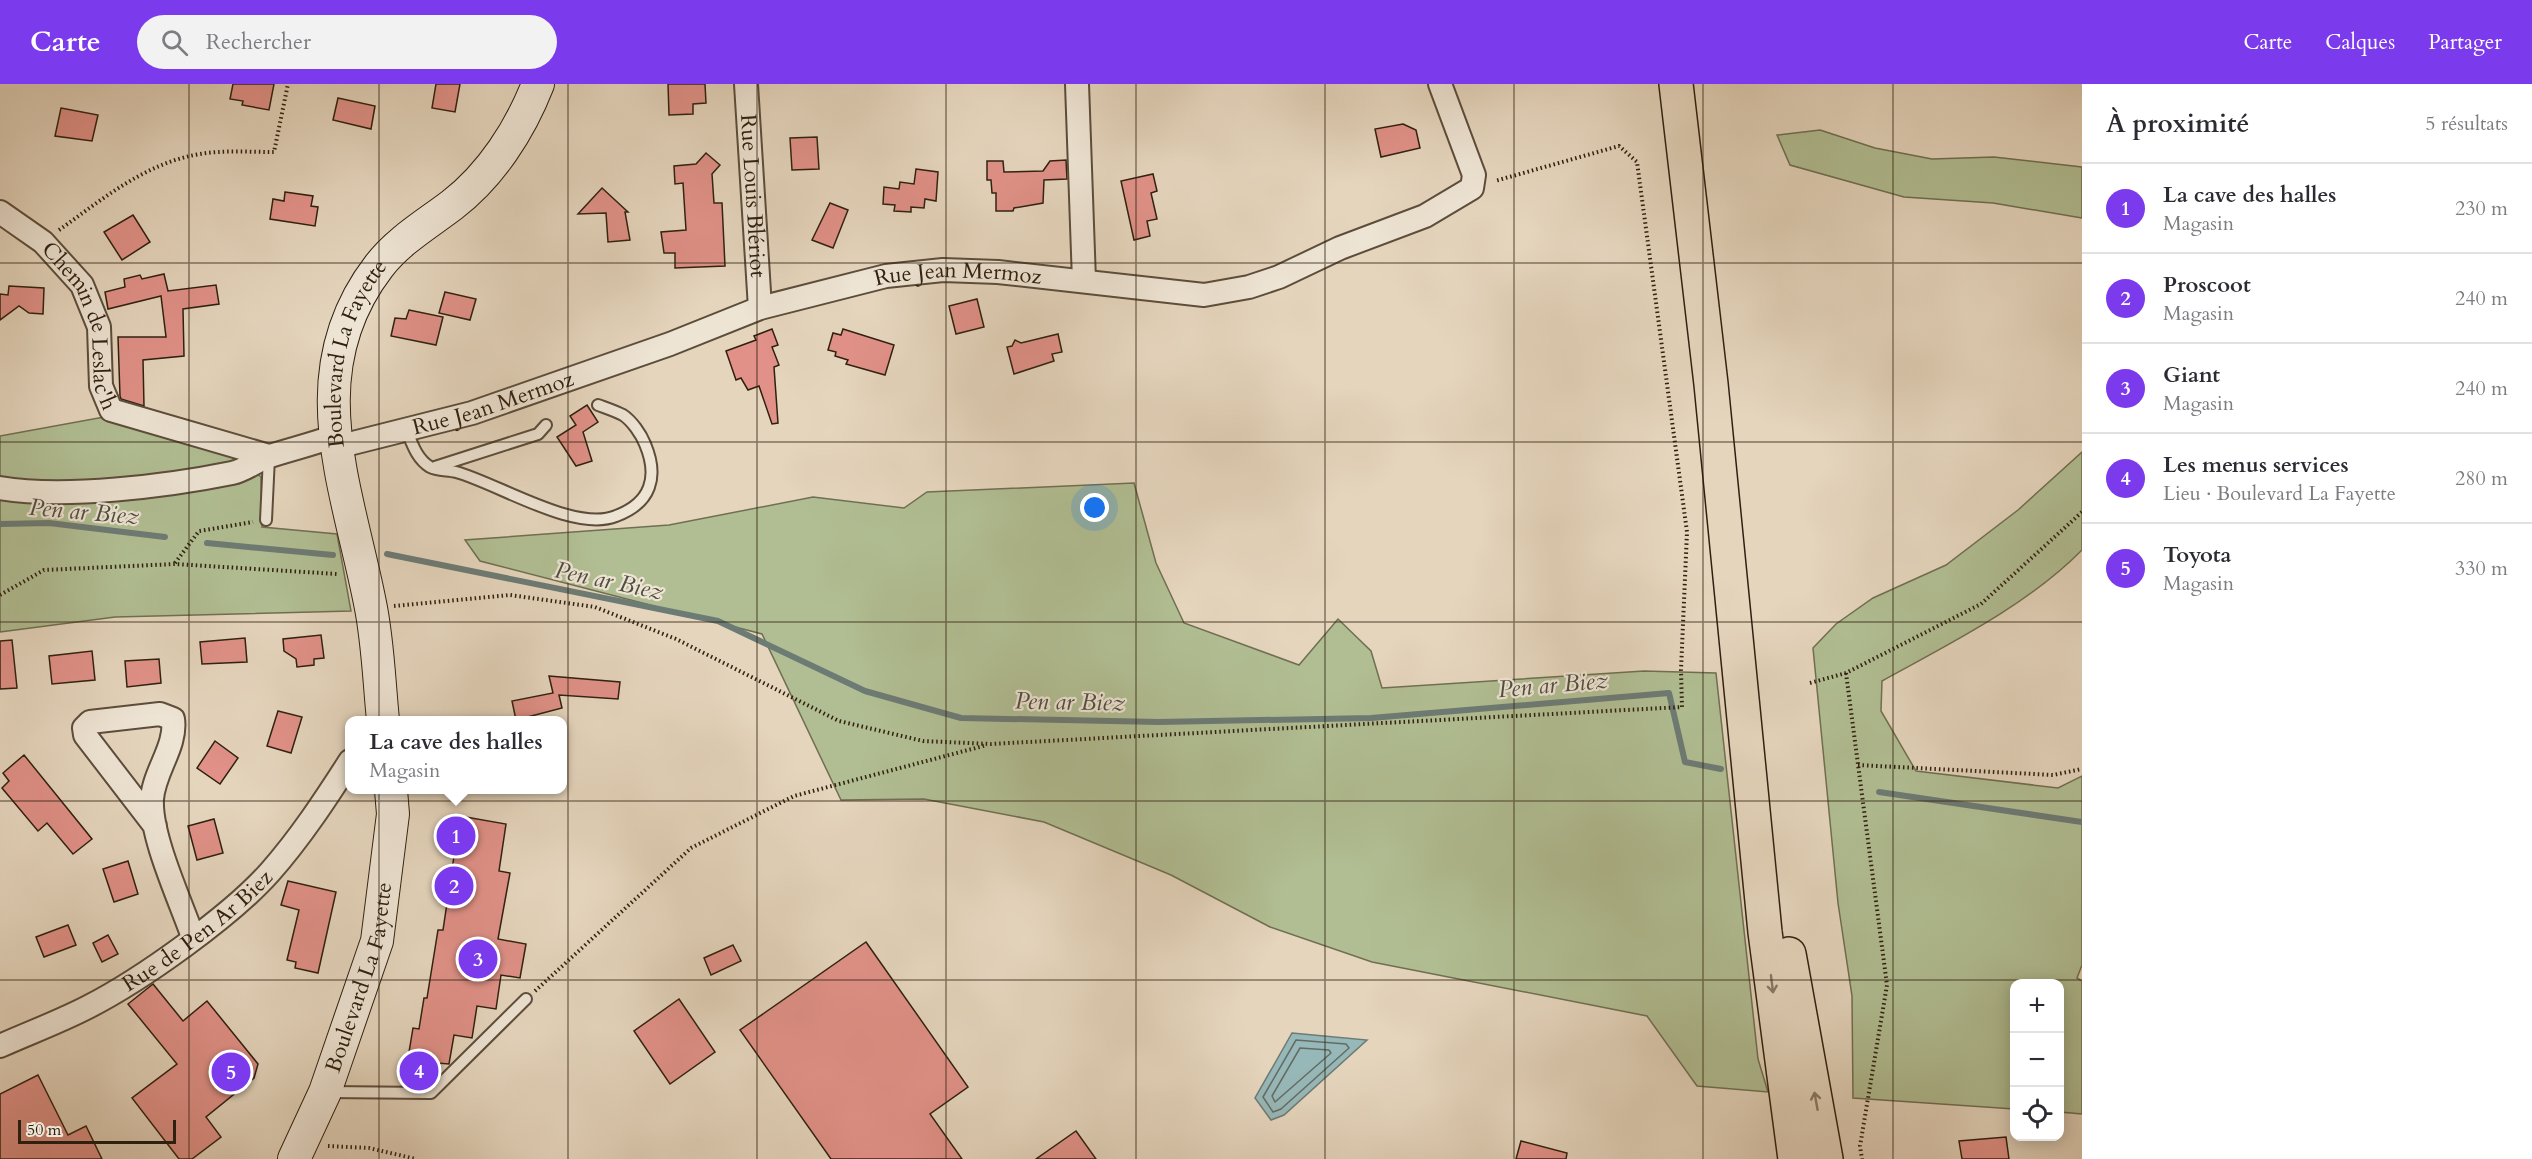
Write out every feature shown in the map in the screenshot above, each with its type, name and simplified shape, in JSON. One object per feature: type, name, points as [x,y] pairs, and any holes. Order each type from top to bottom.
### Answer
[{"type":"main road","name":"Boulevard La Fayette","points":[[379,713],[371,606],[336,441],[332,398],[334,367],[344,328],[357,299],[380,266],[395,250],[454,204],[482,178],[511,139],[538,84]]},
{"type":"main road","points":[[1676,84],[1711,384],[1765,932],[1795,1159]]},
{"type":"main road","points":[[1746,738],[1826,1159]]},
{"type":"main road","name":"Boulevard La Fayette","points":[[297,1152],[325,1092],[377,942],[393,814],[391,794]]},
{"type":"street","name":"Rue Louis Blériot","points":[[746,84],[760,309]]},
{"type":"street","points":[[1077,84],[1084,281]]},
{"type":"street","points":[[1440,84],[1474,175],[1473,188]]},
{"type":"street","name":"Rue Jean Mermoz","points":[[0,488],[29,493],[133,487],[235,473],[269,456],[406,429],[472,413],[670,344],[760,309],[886,276],[943,270],[998,272],[1084,281],[1155,292],[1204,295],[1250,286],[1279,277],[1340,248],[1425,216],[1473,188]]},
{"type":"street","name":"Chemin de Leslac'h","points":[[0,212],[44,242],[82,285],[99,327],[102,386],[111,410],[269,456]]},
{"type":"street","points":[[155,826],[85,735],[84,728],[90,722],[160,714],[173,719],[175,732],[155,779],[152,801],[155,826],[193,937]]},
{"type":"street","name":"Rue de Pen Ar Biez","points":[[0,1046],[88,1007],[193,937],[269,873],[316,813],[345,769]]},
{"type":"lane","points":[[406,429],[420,459],[432,468],[457,472],[554,511],[589,519],[614,518],[637,506],[647,493],[653,479],[652,459],[642,437],[625,416],[598,405]]},
{"type":"lane","points":[[432,468],[538,434],[546,425]]},
{"type":"lane","points":[[266,520],[269,456]]},
{"type":"lane","points":[[325,1092],[431,1093],[526,999]]},
{"type":"path","points":[[44,242],[122,184],[161,165],[201,154],[274,152],[288,84]]},
{"type":"path","points":[[393,606],[510,595],[595,607],[676,639],[839,721],[923,741],[991,744],[1682,707],[1681,670],[1687,532],[1637,162],[1619,146],[1473,188]]},
{"type":"path","points":[[1810,683],[1846,673],[1982,604],[2082,512]]},
{"type":"path","points":[[175,564],[199,531],[266,520]]},
{"type":"path","points":[[0,595],[44,570],[175,564],[338,574]]},
{"type":"path","points":[[1846,673],[1887,985],[1860,1146],[1862,1159]]},
{"type":"path","points":[[526,999],[691,848],[794,796],[991,744]]},
{"type":"path","points":[[1858,765],[2054,775],[2082,770]]},
{"type":"path","points":[[297,1152],[369,1148],[416,1159]]},
{"type":"green space","points":[[1820,130],[1875,148],[1932,159],[1994,157],[2082,167],[2082,218],[1993,203],[1904,197],[1790,165],[1777,135]]},
{"type":"green space","points":[[104,417],[234,457],[261,477],[262,527],[337,534],[351,611],[115,617],[0,632],[0,436]]},
{"type":"green space","points":[[2082,452],[2082,550],[2061,570],[2013,606],[1882,681],[1881,711],[1916,771],[2058,788],[2082,776],[2082,965],[2077,978],[2082,981],[2082,1114],[2064,1112],[2064,979],[2010,979],[2010,1109],[1853,1098],[1852,996],[1838,903],[1813,648],[1836,624],[1873,598],[1946,565],[2018,510]]},
{"type":"green space","points":[[1134,483],[1156,563],[1184,623],[1299,665],[1338,619],[1371,651],[1382,688],[1644,671],[1716,673],[1758,1059],[1768,1092],[1697,1086],[1647,1016],[1372,962],[1270,927],[1171,875],[1044,822],[924,799],[841,800],[762,634],[480,561],[465,540],[669,525],[813,497],[904,508],[927,492]]},
{"type":"water","points":[[1292,1033],[1367,1040],[1284,1115],[1271,1120],[1255,1098]]},
{"type":"building","points":[[233,84],[274,84],[269,110],[242,105],[243,101],[230,99]]},
{"type":"building","points":[[436,84],[460,84],[455,112],[432,108]]},
{"type":"building","points":[[668,84],[705,84],[706,103],[693,104],[693,114],[669,115]]},
{"type":"building","points":[[338,98],[375,106],[371,129],[333,120]]},
{"type":"building","points":[[61,108],[98,115],[92,141],[55,136]]},
{"type":"building","points":[[1403,124],[1416,130],[1420,148],[1381,157],[1375,129]]},
{"type":"building","points":[[817,137],[819,169],[792,170],[790,138]]},
{"type":"building","points":[[706,153],[720,165],[712,174],[714,203],[722,203],[725,266],[675,268],[675,253],[664,253],[661,232],[686,230],[683,183],[675,184],[674,166],[696,164]]},
{"type":"building","points":[[1066,160],[1067,179],[1044,180],[1043,203],[1014,208],[1013,211],[996,211],[996,193],[992,193],[991,180],[987,180],[987,161],[1003,161],[1004,172],[1043,171],[1050,161]]},
{"type":"building","points":[[916,169],[938,172],[936,201],[925,199],[924,208],[911,207],[911,212],[894,211],[895,205],[883,204],[884,187],[899,189],[900,182],[914,184]]},
{"type":"building","points":[[1153,174],[1157,191],[1151,193],[1157,219],[1147,221],[1150,236],[1134,240],[1121,181]]},
{"type":"building","points":[[602,188],[628,212],[625,212],[630,240],[608,242],[606,213],[578,214]]},
{"type":"building","points":[[285,192],[313,196],[311,206],[318,207],[315,226],[270,219],[273,199],[284,201]]},
{"type":"building","points":[[830,203],[848,210],[833,248],[812,240]]},
{"type":"building","points":[[133,215],[150,242],[122,260],[104,232]]},
{"type":"building","points":[[164,274],[168,291],[216,285],[219,304],[183,309],[184,356],[143,360],[144,406],[121,399],[118,337],[166,337],[161,296],[108,309],[105,292],[125,287],[124,279],[140,275],[142,279]]},
{"type":"building","points":[[9,286],[44,288],[43,314],[29,313],[19,306],[0,320],[0,294],[8,295]]},
{"type":"building","points":[[445,292],[476,299],[470,320],[439,313]]},
{"type":"building","points":[[977,299],[984,327],[956,334],[949,306]]},
{"type":"building","points":[[409,310],[443,317],[436,345],[391,336],[395,318],[406,319]]},
{"type":"building","points":[[772,329],[778,345],[772,347],[779,365],[774,367],[778,423],[772,424],[759,386],[748,390],[741,378],[736,380],[726,351],[756,340],[754,336]]},
{"type":"building","points":[[843,329],[894,345],[885,375],[846,364],[848,360],[835,356],[836,352],[828,350],[833,333],[841,335]]},
{"type":"building","points":[[1058,334],[1062,352],[1052,354],[1054,361],[1014,374],[1007,347],[1012,346],[1015,340],[1021,343]]},
{"type":"building","points":[[587,405],[598,422],[583,432],[592,461],[576,466],[557,437],[576,425],[570,416]]},
{"type":"building","points":[[321,635],[324,658],[314,659],[314,665],[297,667],[296,659],[284,651],[283,639]]},
{"type":"building","points":[[245,638],[247,662],[202,664],[200,642]]},
{"type":"building","points":[[12,640],[17,688],[0,689],[0,641]]},
{"type":"building","points":[[92,651],[95,680],[52,684],[49,656]]},
{"type":"building","points":[[159,659],[161,683],[127,687],[125,661]]},
{"type":"building","points":[[549,676],[620,682],[618,699],[559,695],[562,708],[531,716],[515,716],[512,701],[553,693]]},
{"type":"building","points":[[278,711],[302,717],[291,753],[267,746]]},
{"type":"building","points":[[215,741],[238,758],[220,784],[197,768]]},
{"type":"building","points":[[24,755],[92,839],[73,854],[47,823],[38,831],[2,788],[9,781],[3,773]]},
{"type":"building","points":[[460,816],[506,824],[499,871],[510,873],[498,939],[526,944],[520,978],[501,975],[496,1009],[477,1006],[472,1038],[454,1035],[449,1064],[437,1063],[435,1079],[429,1085],[401,1080],[404,1057],[408,1058],[413,1028],[419,1029],[424,998],[427,998],[438,930],[443,930]]},
{"type":"building","points":[[214,819],[223,853],[197,860],[188,826]]},
{"type":"building","points":[[128,861],[138,894],[114,902],[103,869]]},
{"type":"building","points":[[288,881],[336,892],[318,973],[295,968],[296,962],[287,960],[299,910],[281,905]]},
{"type":"building","points":[[68,925],[76,945],[44,957],[36,937]]},
{"type":"building","points":[[108,935],[118,954],[102,962],[93,943]]},
{"type":"building","points":[[866,942],[968,1087],[930,1114],[962,1159],[831,1159],[740,1030]]},
{"type":"building","points":[[733,945],[741,961],[711,975],[704,958]]},
{"type":"building","points":[[153,984],[183,1021],[207,1001],[258,1064],[254,1078],[206,1117],[221,1137],[192,1159],[179,1159],[132,1098],[177,1064],[128,1004]]},
{"type":"building","points":[[679,999],[715,1052],[670,1084],[634,1031]]},
{"type":"building","points":[[38,1075],[68,1135],[86,1126],[102,1159],[0,1159],[0,1094]]},
{"type":"building","points":[[1076,1131],[1096,1159],[1036,1159]]},
{"type":"building","points":[[2006,1137],[2009,1159],[1962,1159],[1959,1141]]},
{"type":"building","points":[[1521,1141],[1567,1153],[1566,1159],[1516,1159]]},
{"type":"waterway","name":"Pen ar Biez","points":[[0,524],[49,523],[165,537]]},
{"type":"waterway","name":"Pen ar Biez","points":[[207,543],[333,555]]},
{"type":"waterway","name":"Pen ar Biez","points":[[387,554],[718,621],[865,691],[961,718],[1159,722],[1371,718],[1669,693],[1685,762],[1721,769]]},
{"type":"waterway","name":"Pen ar Biez","points":[[1879,792],[2082,822]]},
{"type":"place","name":"La cave des halles","points":[[456,836]]},
{"type":"place","name":"Proscoot","points":[[454,886]]},
{"type":"place","name":"Giant","points":[[478,959]]},
{"type":"place","name":"Les menus services","points":[[419,1071]]},
{"type":"place","name":"Toyota","points":[[231,1072]]}]
